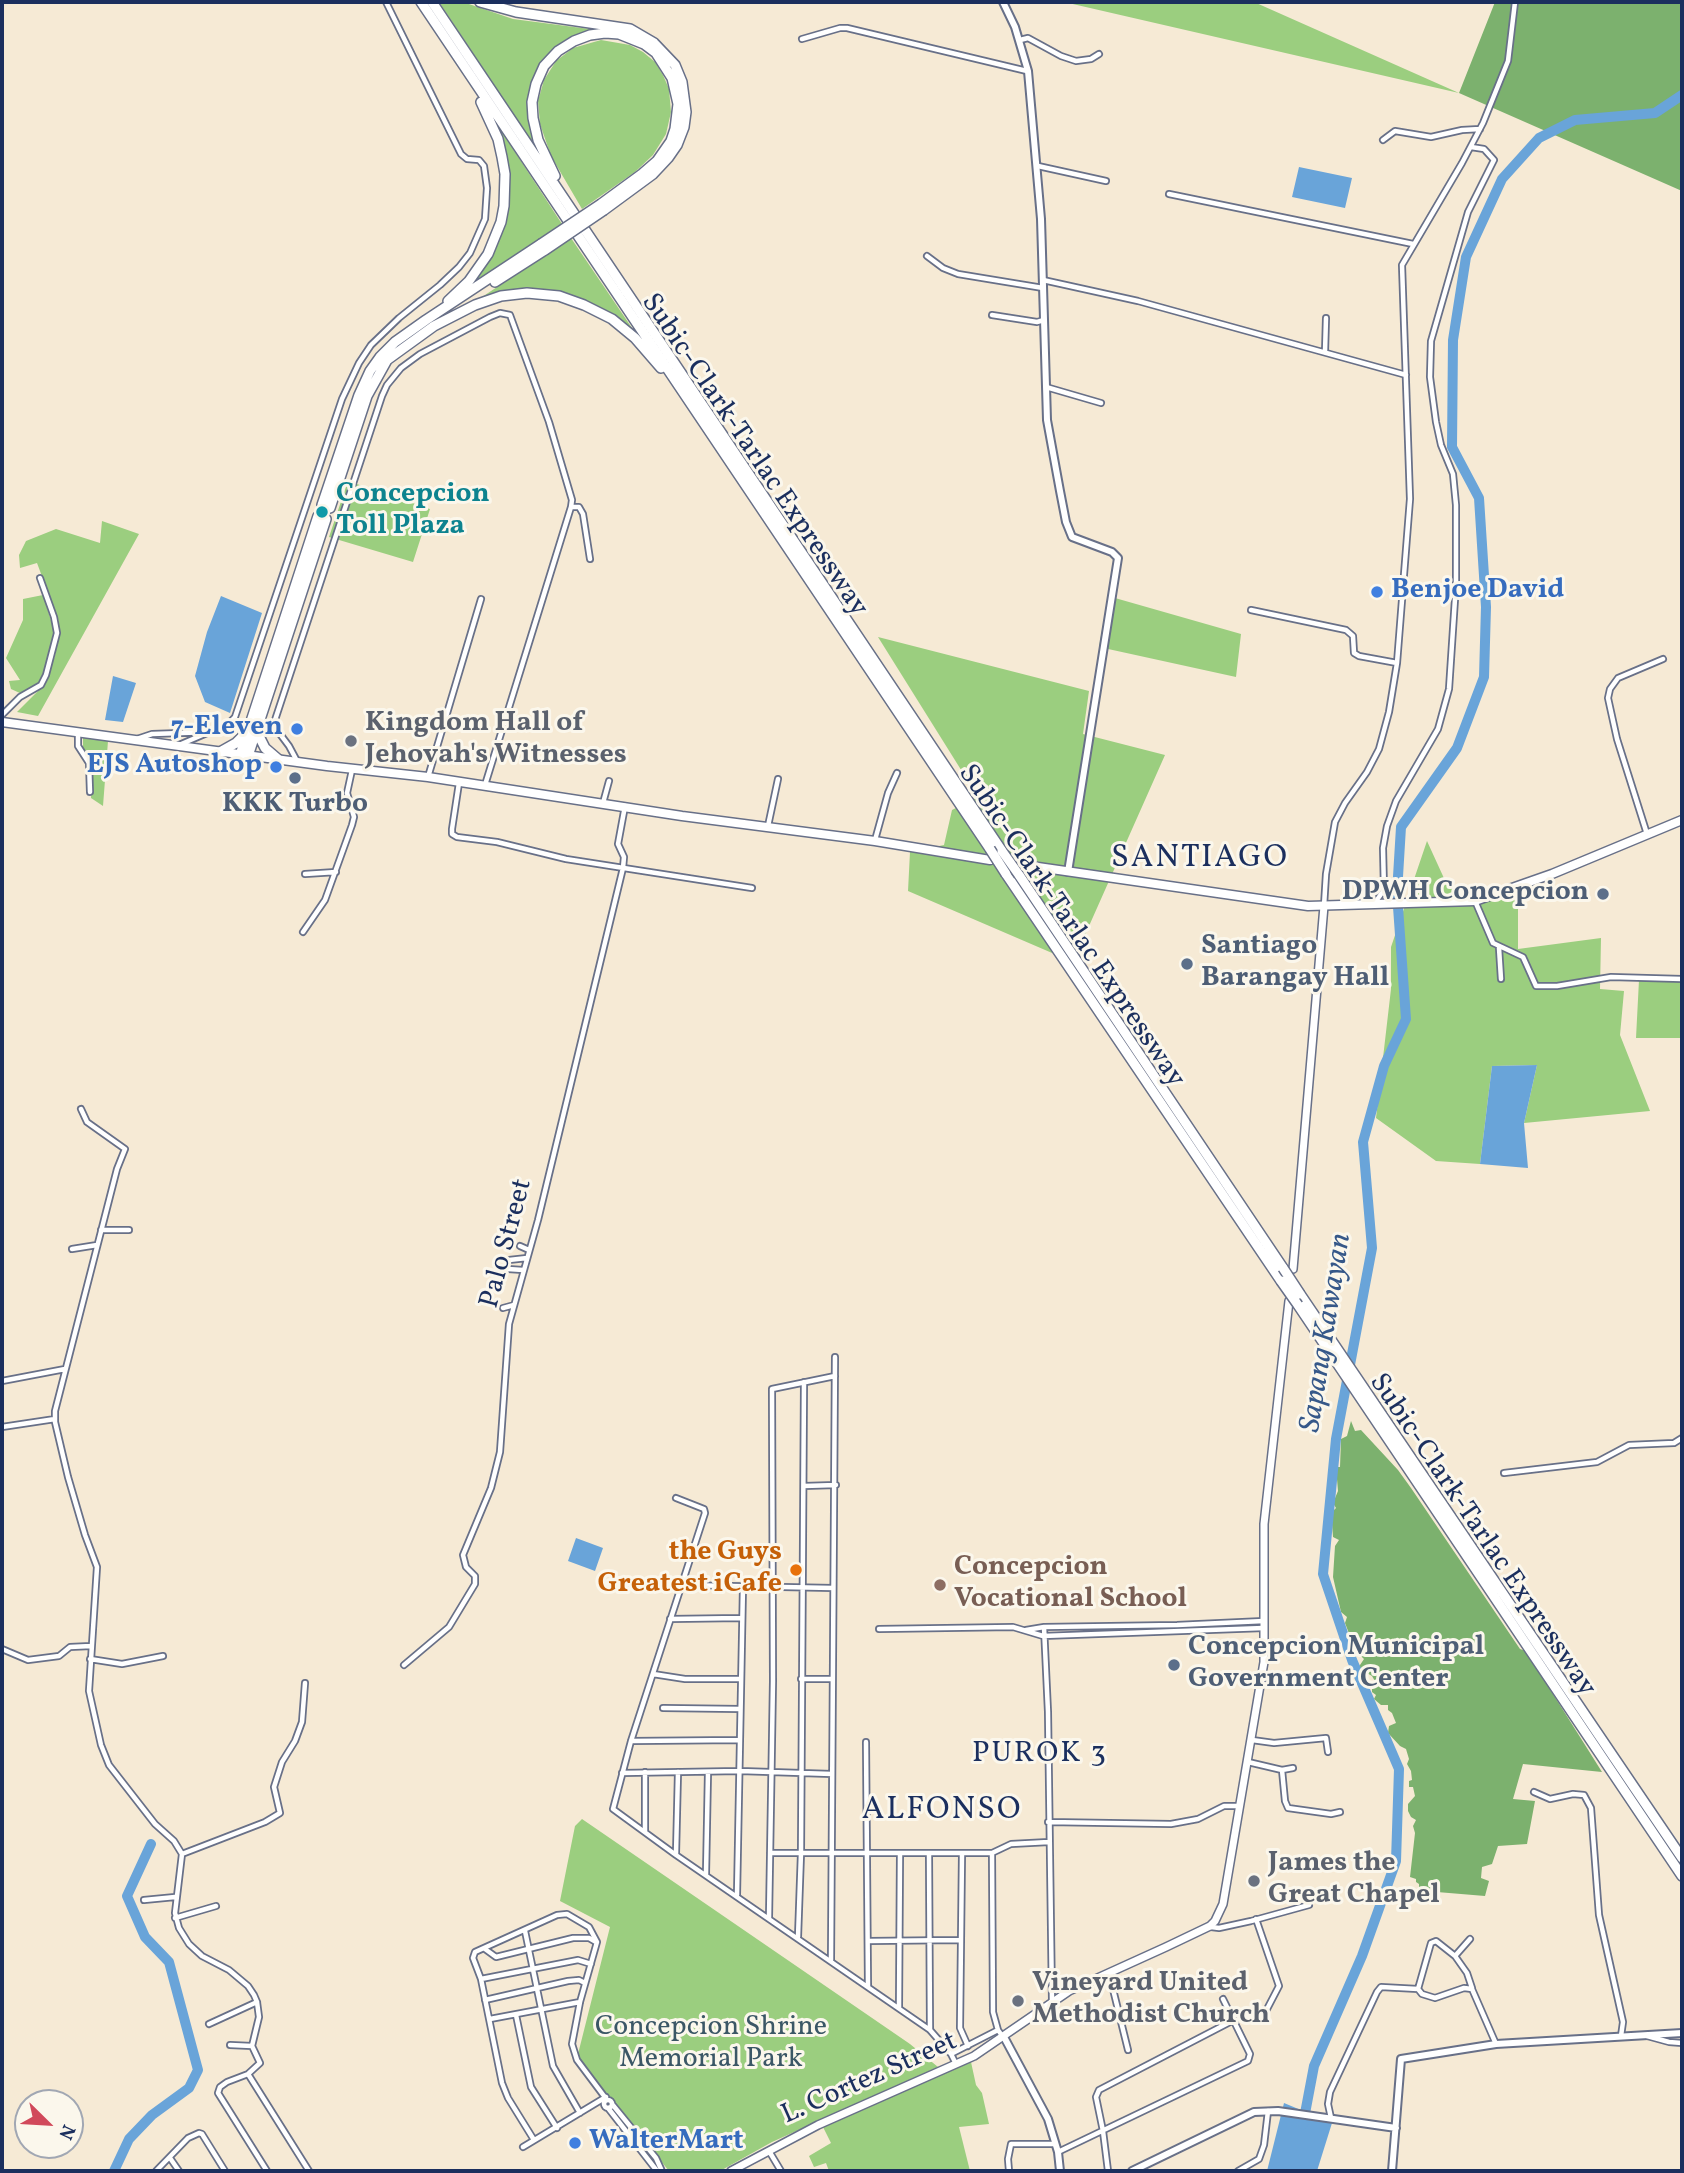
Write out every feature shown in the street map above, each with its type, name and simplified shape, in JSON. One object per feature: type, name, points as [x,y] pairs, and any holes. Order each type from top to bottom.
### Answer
[{"type":"highway","name":"Subic-Clark-Tarlac Expressway","points":[[421,2],[1682,1876]]},
{"type":"highway","name":"Subic-Clark-Tarlac Expressway","points":[[432,2],[1002,851],[1288,1269],[1300,1294],[1682,1857]]},
{"type":"highway","points":[[430,323],[653,174],[677,145],[684,128],[686,112],[682,82],[675,65],[654,43],[630,29],[516,12],[480,2]]},
{"type":"highway","points":[[571,209],[538,140],[532,102],[544,66],[558,51],[574,41],[605,33],[631,38],[656,53],[672,78],[678,117],[671,141],[657,161],[602,207]]},
{"type":"highway","points":[[326,506],[378,373],[387,360],[430,323],[478,270],[495,237],[504,206],[505,174],[498,139],[461,63]]},
{"type":"highway","points":[[430,323],[501,296],[527,293],[559,296],[612,319],[635,338],[681,390]]},
{"type":"highway","points":[[244,755],[322,518]]},
{"type":"highway","points":[[220,752],[241,739],[255,723]]},
{"type":"highway","points":[[255,723],[261,741],[279,760]]},
{"type":"main road","points":[[2,722],[428,778],[875,841],[990,860]]},
{"type":"main road","points":[[1017,863],[1324,906],[1475,901],[1552,874],[1682,820]]},
{"type":"main road","points":[[1288,1269],[1324,906]]},
{"type":"main road","points":[[1210,1926],[1223,1904],[1262,1677],[1264,1524],[1294,1303]]},
{"type":"main road","name":"L. Cortez Street","points":[[731,2171],[856,2107],[985,2050],[1052,2001],[1108,1972],[1210,1926]]},
{"type":"street","points":[[176,746],[232,721],[238,709],[342,399],[359,363],[371,345],[391,325],[459,267],[470,253],[485,219],[487,188],[484,166],[479,160],[467,159],[461,154],[386,2]]},
{"type":"street","points":[[1003,2],[1020,40],[1028,71],[1038,166],[1045,387],[1052,449],[1070,533],[1075,539],[1112,552],[1118,558],[1068,872]]},
{"type":"street","points":[[1324,906],[1325,874],[1335,822],[1379,749],[1389,712],[1397,663],[1410,499],[1402,270],[1404,259],[1480,128],[1508,61],[1516,2]]},
{"type":"street","points":[[802,39],[847,28],[1028,71]]},
{"type":"street","points":[[1020,40],[1028,38],[1061,57],[1076,61],[1091,59],[1099,54]]},
{"type":"street","points":[[1383,140],[1395,131],[1431,137],[1480,128]]},
{"type":"street","points":[[1377,904],[1384,890],[1387,826],[1396,801],[1438,729],[1449,689],[1456,584],[1456,505],[1453,474],[1441,445],[1436,422],[1430,377],[1431,346],[1434,326],[1468,212],[1494,160],[1485,149],[1471,147]]},
{"type":"street","points":[[1038,166],[1106,181]]},
{"type":"street","points":[[1169,194],[1413,244]]},
{"type":"street","points":[[927,256],[943,268],[958,274],[1043,284],[1138,301],[1406,375]]},
{"type":"street","points":[[297,762],[274,726],[275,720],[382,396],[401,368],[420,354],[500,313],[510,315],[549,422],[572,500],[484,787]]},
{"type":"street","points":[[992,314],[1037,323],[1044,320]]},
{"type":"street","points":[[1325,352],[1326,318]]},
{"type":"street","points":[[1045,387],[1101,403]]},
{"type":"street","points":[[571,507],[579,508],[583,514],[590,559]]},
{"type":"street","points":[[2,715],[20,697],[41,685],[46,675],[57,626],[40,578]]},
{"type":"street","points":[[428,778],[481,599]]},
{"type":"street","points":[[1251,610],[1346,630],[1353,636],[1354,653],[1397,663]]},
{"type":"street","points":[[1647,835],[1617,739],[1608,698],[1610,689],[1618,678],[1663,659]]},
{"type":"street","points":[[133,741],[152,734],[211,732]]},
{"type":"street","points":[[78,733],[78,747],[89,763],[90,792]]},
{"type":"street","points":[[303,932],[325,900],[349,835],[354,817],[347,793],[352,769]]},
{"type":"street","points":[[875,841],[888,793],[897,773]]},
{"type":"street","points":[[768,827],[778,779]]},
{"type":"street","points":[[603,803],[609,781]]},
{"type":"street","points":[[459,783],[452,829],[454,835],[497,842],[566,859],[752,888]]},
{"type":"street","name":"Palo Street","points":[[404,1665],[449,1627],[475,1584],[475,1576],[466,1567],[463,1555],[491,1488],[500,1452],[509,1324],[623,868],[624,857],[618,844],[625,806]]},
{"type":"street","points":[[305,874],[308,876],[336,872]]},
{"type":"street","points":[[1475,901],[1489,937],[1498,947],[1523,957],[1536,986],[1557,986],[1611,978],[1682,979]]},
{"type":"street","points":[[1498,947],[1501,979]]},
{"type":"street","points":[[81,1109],[87,1122],[125,1149],[117,1169],[56,1403],[55,1419],[85,1535],[97,1567],[90,1659],[91,1703],[101,1745],[109,1765],[182,1854],[175,1897],[175,1918],[188,1944],[208,1961],[240,1978],[257,2002],[258,2017],[252,2046],[260,2063],[248,2074],[220,2087],[218,2094],[267,2171]]},
{"type":"street","points":[[101,1230],[129,1230]]},
{"type":"street","points":[[72,1249],[97,1245]]},
{"type":"street","points":[[520,1246],[529,1250]]},
{"type":"street","points":[[509,1260],[527,1258]]},
{"type":"street","points":[[508,1269],[523,1270]]},
{"type":"street","points":[[503,1308],[514,1305]]},
{"type":"street","points":[[831,1960],[834,1854],[832,1679],[836,1485],[835,1357]]},
{"type":"street","points":[[2,1381],[65,1369]]},
{"type":"street","points":[[769,1919],[773,1681],[772,1389],[835,1376]]},
{"type":"street","points":[[798,1938],[804,1382]]},
{"type":"street","points":[[2,1427],[55,1419]]},
{"type":"street","points":[[1504,1473],[1597,1462],[1629,1445],[1674,1443],[1682,1438]]},
{"type":"street","points":[[804,1486],[836,1485]]},
{"type":"street","points":[[676,1498],[705,1510],[631,1741],[613,1809],[930,2030],[951,2054],[956,2064]]},
{"type":"street","points":[[680,1585],[833,1588]]},
{"type":"street","points":[[737,1896],[743,1586]]},
{"type":"street","points":[[670,1619],[741,1619]]},
{"type":"street","points":[[1025,1630],[1044,1627],[1264,1625]]},
{"type":"street","points":[[878,1629],[996,1626],[1025,1630],[1043,1636],[1264,1625]]},
{"type":"street","points":[[1044,1627],[1048,1712],[1052,2001]]},
{"type":"street","points":[[2,1649],[28,1660],[59,1656],[70,1647],[91,1646]]},
{"type":"street","points":[[90,1659],[122,1664],[163,1656]]},
{"type":"street","points":[[653,1674],[685,1679],[740,1679]]},
{"type":"street","points":[[1262,1677],[1300,1682]]},
{"type":"street","points":[[801,1679],[832,1679]]},
{"type":"street","points":[[182,1854],[280,1814],[274,1787],[282,1762],[295,1741],[302,1722],[305,1683]]},
{"type":"street","points":[[663,1708],[740,1709]]},
{"type":"street","points":[[1252,1740],[1274,1743],[1326,1738],[1328,1752]]},
{"type":"street","points":[[631,1741],[740,1740]]},
{"type":"street","points":[[866,1742],[868,1987]]},
{"type":"street","points":[[1248,1762],[1282,1770],[1293,1768]]},
{"type":"street","points":[[1282,1770],[1285,1801],[1289,1808],[1331,1814],[1340,1811]]},
{"type":"street","points":[[622,1773],[740,1771],[832,1774]]},
{"type":"street","points":[[645,1772],[645,1832]]},
{"type":"street","points":[[676,1855],[678,1772]]},
{"type":"street","points":[[706,1875],[708,1772]]},
{"type":"street","points":[[1534,1792],[1550,1799],[1573,1794],[1584,1795],[1591,1808],[1599,1915],[1623,2022],[1621,2036]]},
{"type":"street","points":[[1048,1822],[1171,1824],[1198,1819],[1224,1807],[1241,1806]]},
{"type":"street","points":[[770,1853],[992,1853],[1011,1844],[1049,1842]]},
{"type":"street","points":[[992,1853],[993,2012],[998,2030],[1048,2119],[1058,2152],[1060,2171]]},
{"type":"street","points":[[899,2008],[900,1854]]},
{"type":"street","points":[[929,1854],[930,2030]]},
{"type":"street","points":[[962,1854],[960,2028],[968,2046]]},
{"type":"street","points":[[144,1900],[175,1897]]},
{"type":"street","points":[[1210,1926],[1219,1928],[1309,1905]]},
{"type":"street","points":[[175,1918],[216,1906]]},
{"type":"street","points":[[534,2140],[508,2098],[502,2083],[481,1979],[473,1958],[475,1952],[557,1915],[567,1914],[589,1927],[597,1942],[572,2035],[573,2052],[659,2170]]},
{"type":"street","points":[[1256,1919],[1279,1986],[1266,2011]]},
{"type":"street","points":[[525,1931],[553,2066],[580,2113]]},
{"type":"street","points":[[484,1949],[496,1957],[573,1938],[589,1938],[597,1942]]},
{"type":"street","points":[[1455,1956],[1470,1939]]},
{"type":"street","points":[[869,1941],[960,1940]]},
{"type":"street","points":[[1418,1989],[1432,1943],[1436,1941],[1455,1956],[1467,1973],[1496,2044]]},
{"type":"street","points":[[481,1979],[578,1960],[591,1964]]},
{"type":"street","points":[[1108,1972],[1128,2050]]},
{"type":"street","points":[[485,2000],[579,1980],[585,1983]]},
{"type":"street","points":[[1328,2118],[1330,2092],[1381,1987],[1418,1989],[1422,1994],[1435,1997],[1464,1988],[1472,1989]]},
{"type":"street","points":[[1058,2152],[1248,2061],[1250,2054],[1223,1999]]},
{"type":"street","points":[[209,2024],[257,2002]]},
{"type":"street","points":[[490,2019],[580,2002]]},
{"type":"street","points":[[516,2015],[531,2087],[557,2128]]},
{"type":"street","points":[[1108,2171],[1096,2097],[1099,2090],[1233,2020]]},
{"type":"street","points":[[951,2054],[998,2030]]},
{"type":"street","points":[[1392,2171],[1401,2059],[1496,2044],[1682,2034]]},
{"type":"street","points":[[1646,2036],[1682,2043]]},
{"type":"street","points":[[230,2045],[252,2046]]},
{"type":"street","points":[[248,2074],[309,2171]]},
{"type":"street","points":[[523,2147],[606,2099]]},
{"type":"street","points":[[1238,2171],[1259,2159],[1264,2145],[1268,2110]]},
{"type":"street","points":[[1132,2171],[1254,2112],[1278,2111],[1396,2128]]},
{"type":"street","points":[[156,2171],[188,2138],[199,2133],[225,2171]]},
{"type":"street","points":[[1009,2171],[1011,2144],[1055,2144]]},
{"type":"street","points":[[769,2150],[781,2171]]},
{"type":"street","points":[[170,2158],[179,2171]]},
{"type":"green space","points":[[439,2],[463,2],[513,19],[597,30],[578,35],[557,46],[537,68],[529,93],[528,107],[534,145]]},
{"type":"green space","points":[[1064,2],[1254,2],[1459,93]]},
{"type":"green space","points":[[1495,2],[1682,2],[1682,191],[1459,93]]},
{"type":"green space","points":[[601,40],[630,45],[655,62],[669,89],[671,112],[666,134],[653,155],[635,172],[582,209],[551,156],[540,124],[538,101],[544,80],[556,61],[573,48]]},
{"type":"green space","points":[[499,132],[502,132],[562,224],[474,285],[472,283],[506,214]]},
{"type":"green space","points":[[571,238],[631,330],[614,316],[569,296],[482,297]]},
{"type":"green space","points":[[348,481],[430,509],[413,562],[329,537]]},
{"type":"green space","points":[[102,521],[139,534],[38,716],[17,712],[43,686],[55,656],[59,622],[37,563],[20,568],[19,555],[26,541],[56,529],[100,543]]},
{"type":"green space","points":[[43,595],[54,630],[43,676],[38,684],[22,694],[11,689],[9,681],[20,680],[6,658],[23,620],[23,599]]},
{"type":"green space","points":[[1108,596],[1241,634],[1236,677],[1099,647]]},
{"type":"green space","points":[[878,637],[1089,691],[1083,734],[1165,755],[1073,962],[908,891],[910,852],[944,845],[952,810],[978,797]]},
{"type":"green space","points":[[83,737],[108,741],[103,806],[91,798],[92,762],[83,748]]},
{"type":"green space","points":[[1427,841],[1448,887],[1518,897],[1518,949],[1601,938],[1600,989],[1624,991],[1620,1035],[1650,1111],[1524,1123],[1537,1065],[1492,1066],[1480,1164],[1436,1161],[1376,1118],[1391,989],[1391,947]]},
{"type":"green space","points":[[1639,980],[1682,981],[1682,1038],[1636,1038]]},
{"type":"green space","points":[[1351,1421],[1355,1431],[1361,1430],[1411,1488],[1520,1649],[1526,1651],[1602,1772],[1523,1764],[1513,1799],[1535,1801],[1527,1844],[1498,1846],[1492,1864],[1482,1867],[1481,1878],[1489,1881],[1485,1896],[1425,1891],[1419,1889],[1416,1879],[1410,1877],[1415,1833],[1413,1826],[1416,1820],[1408,1811],[1408,1804],[1415,1796],[1413,1787],[1409,1787],[1409,1781],[1412,1780],[1407,1764],[1409,1759],[1406,1749],[1388,1733],[1389,1726],[1396,1723],[1388,1705],[1381,1705],[1374,1699],[1376,1695],[1372,1692],[1372,1686],[1376,1683],[1372,1676],[1358,1668],[1364,1659],[1347,1638],[1350,1636],[1345,1623],[1347,1617],[1341,1612],[1333,1577],[1335,1546],[1339,1540],[1333,1537],[1332,1524],[1332,1512],[1336,1508],[1333,1503],[1338,1491],[1336,1467],[1340,1467],[1341,1439],[1347,1436]]},
{"type":"green space","name":"Concepcion Shrine Memorial Park","points":[[582,1819],[910,2044],[938,2067],[772,2142],[720,2171],[669,2171],[577,2058],[610,1927],[560,1901],[575,1826]]},
{"type":"green space","points":[[971,2062],[989,2124],[959,2127],[970,2171],[829,2171],[826,2163],[814,2167],[809,2156],[831,2143],[823,2127]]},
{"type":"water","points":[[1299,167],[1352,178],[1345,208],[1292,197]]},
{"type":"water","points":[[221,596],[262,613],[230,713],[205,702],[195,676],[207,632]]},
{"type":"water","points":[[113,676],[136,683],[123,722],[105,720]]},
{"type":"water","points":[[1537,1065],[1524,1123],[1528,1168],[1480,1164],[1492,1066]]},
{"type":"water","points":[[576,1538],[603,1548],[595,1571],[568,1561]]},
{"type":"water","points":[[1284,2103],[1332,2123],[1317,2171],[1267,2171]]},
{"type":"waterway","name":"Sapang Kawayan","points":[[1303,2124],[1314,2066],[1362,1956],[1396,1861],[1399,1769],[1352,1660],[1323,1574],[1336,1439],[1372,1248],[1363,1142],[1384,1066],[1406,1019],[1397,893],[1401,827],[1457,748],[1484,677],[1486,607],[1479,498],[1452,447],[1453,340],[1466,257],[1502,179],[1539,138],[1575,120],[1655,113],[1682,95]]},
{"type":"waterway","points":[[114,2171],[129,2139],[152,2115],[189,2088],[198,2070],[169,1962],[145,1937],[127,1896],[151,1844]]},
{"type":"place","name":"Concepcion Toll Plaza","points":[[322,512]]},
{"type":"place","name":"Benjoe David","points":[[1377,592]]},
{"type":"place","name":"7-Eleven","points":[[297,729]]},
{"type":"place","name":"Kingdom Hall of Jehovah's Witnesses","points":[[351,741]]},
{"type":"place","name":"EJS Autoshop","points":[[276,767]]},
{"type":"place","name":"KKK Turbo","points":[[295,778]]},
{"type":"place","name":"DPWH Concepcion","points":[[1603,894]]},
{"type":"place","name":"Santiago Barangay Hall","points":[[1187,964]]},
{"type":"place","name":"the Guys Greatest iCafe","points":[[796,1570]]},
{"type":"place","name":"Concepcion Vocational School","points":[[940,1585]]},
{"type":"place","name":"Concepcion Municipal Government Center","points":[[1174,1665]]},
{"type":"place","name":"James the Great Chapel","points":[[1254,1881]]},
{"type":"place","name":"Vineyard United Methodist Church","points":[[1018,2001]]},
{"type":"place","name":"WalterMart","points":[[575,2143]]},
{"type":"district","name":"SANTIAGO","points":[[1200,860]]},
{"type":"district","name":"PUROK 3","points":[[1040,1755]]},
{"type":"district","name":"ALFONSO","points":[[942,1812]]}]
